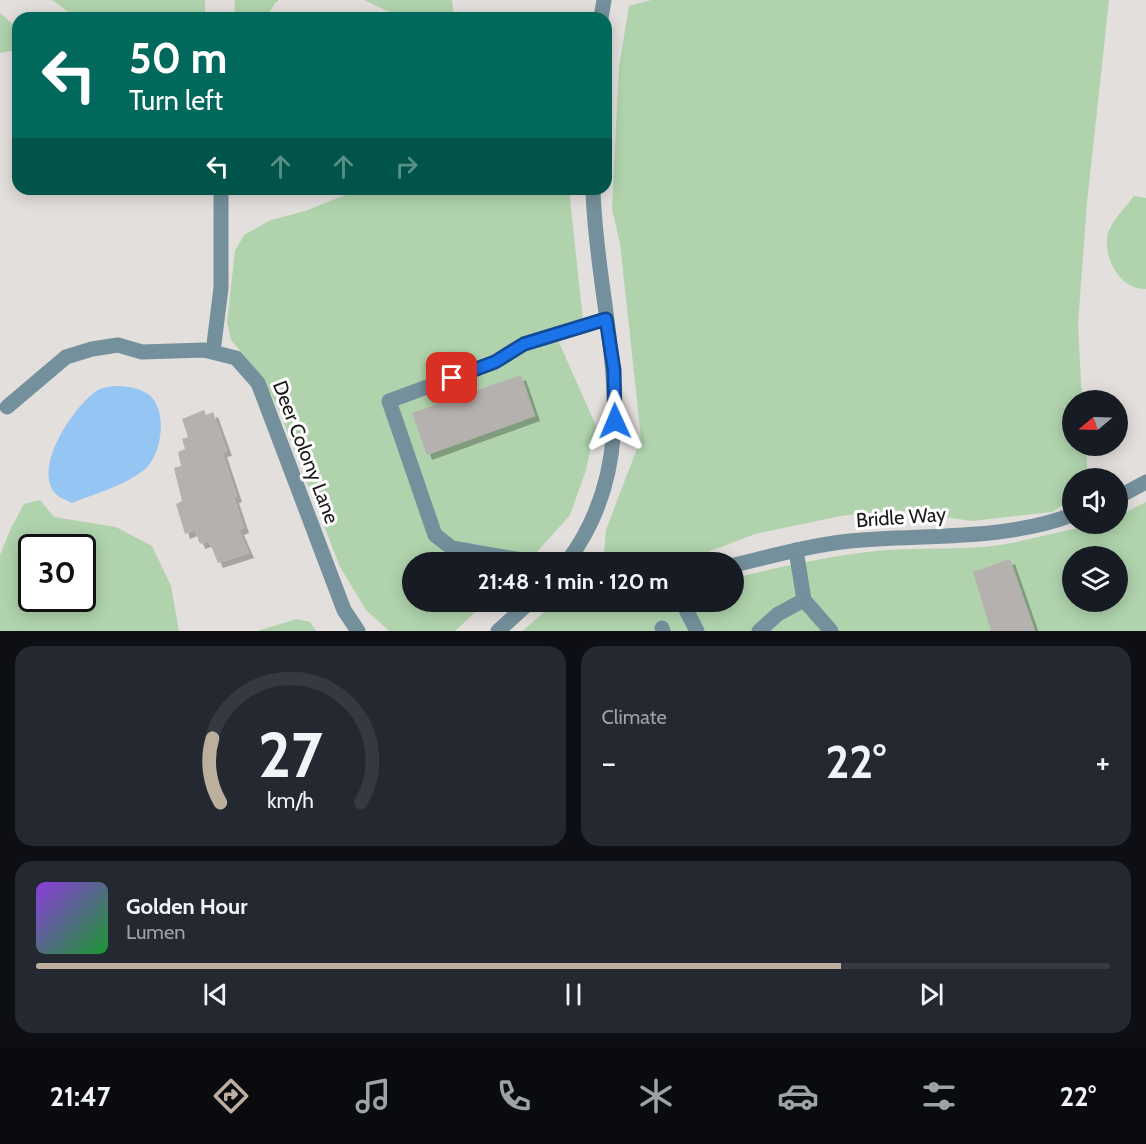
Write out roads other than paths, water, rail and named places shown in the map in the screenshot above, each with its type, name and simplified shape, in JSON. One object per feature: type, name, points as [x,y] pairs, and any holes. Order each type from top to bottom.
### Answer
[{"type":"street","points":[[213,352],[221,288],[220,195]]},
{"type":"street","points":[[578,552],[602,497],[614,447],[614,370],[598,269],[593,195]]},
{"type":"street","points":[[475,552],[452,548],[435,536],[389,401],[495,362],[524,344],[606,319]]},
{"type":"street","name":"Deer Colony Lane","points":[[7,407],[66,357],[92,349],[118,345],[142,352],[204,350],[236,358],[258,383],[344,610],[358,631]]},
{"type":"street","points":[[1128,492],[1146,482]]},
{"type":"street","name":"Bridle Way","points":[[744,563],[848,541],[998,532],[1062,518]]},
{"type":"street","points":[[796,550],[804,600],[830,631]]},
{"type":"street","points":[[759,631],[778,614],[804,600]]},
{"type":"street","points":[[498,631],[519,612]]},
{"type":"street","points":[[687,612],[697,631]]},
{"type":"water","points":[[113,386],[140,390],[155,401],[161,421],[159,444],[150,463],[136,476],[72,503],[57,495],[50,483],[49,469],[52,455],[58,439],[76,411],[95,392]]}]
